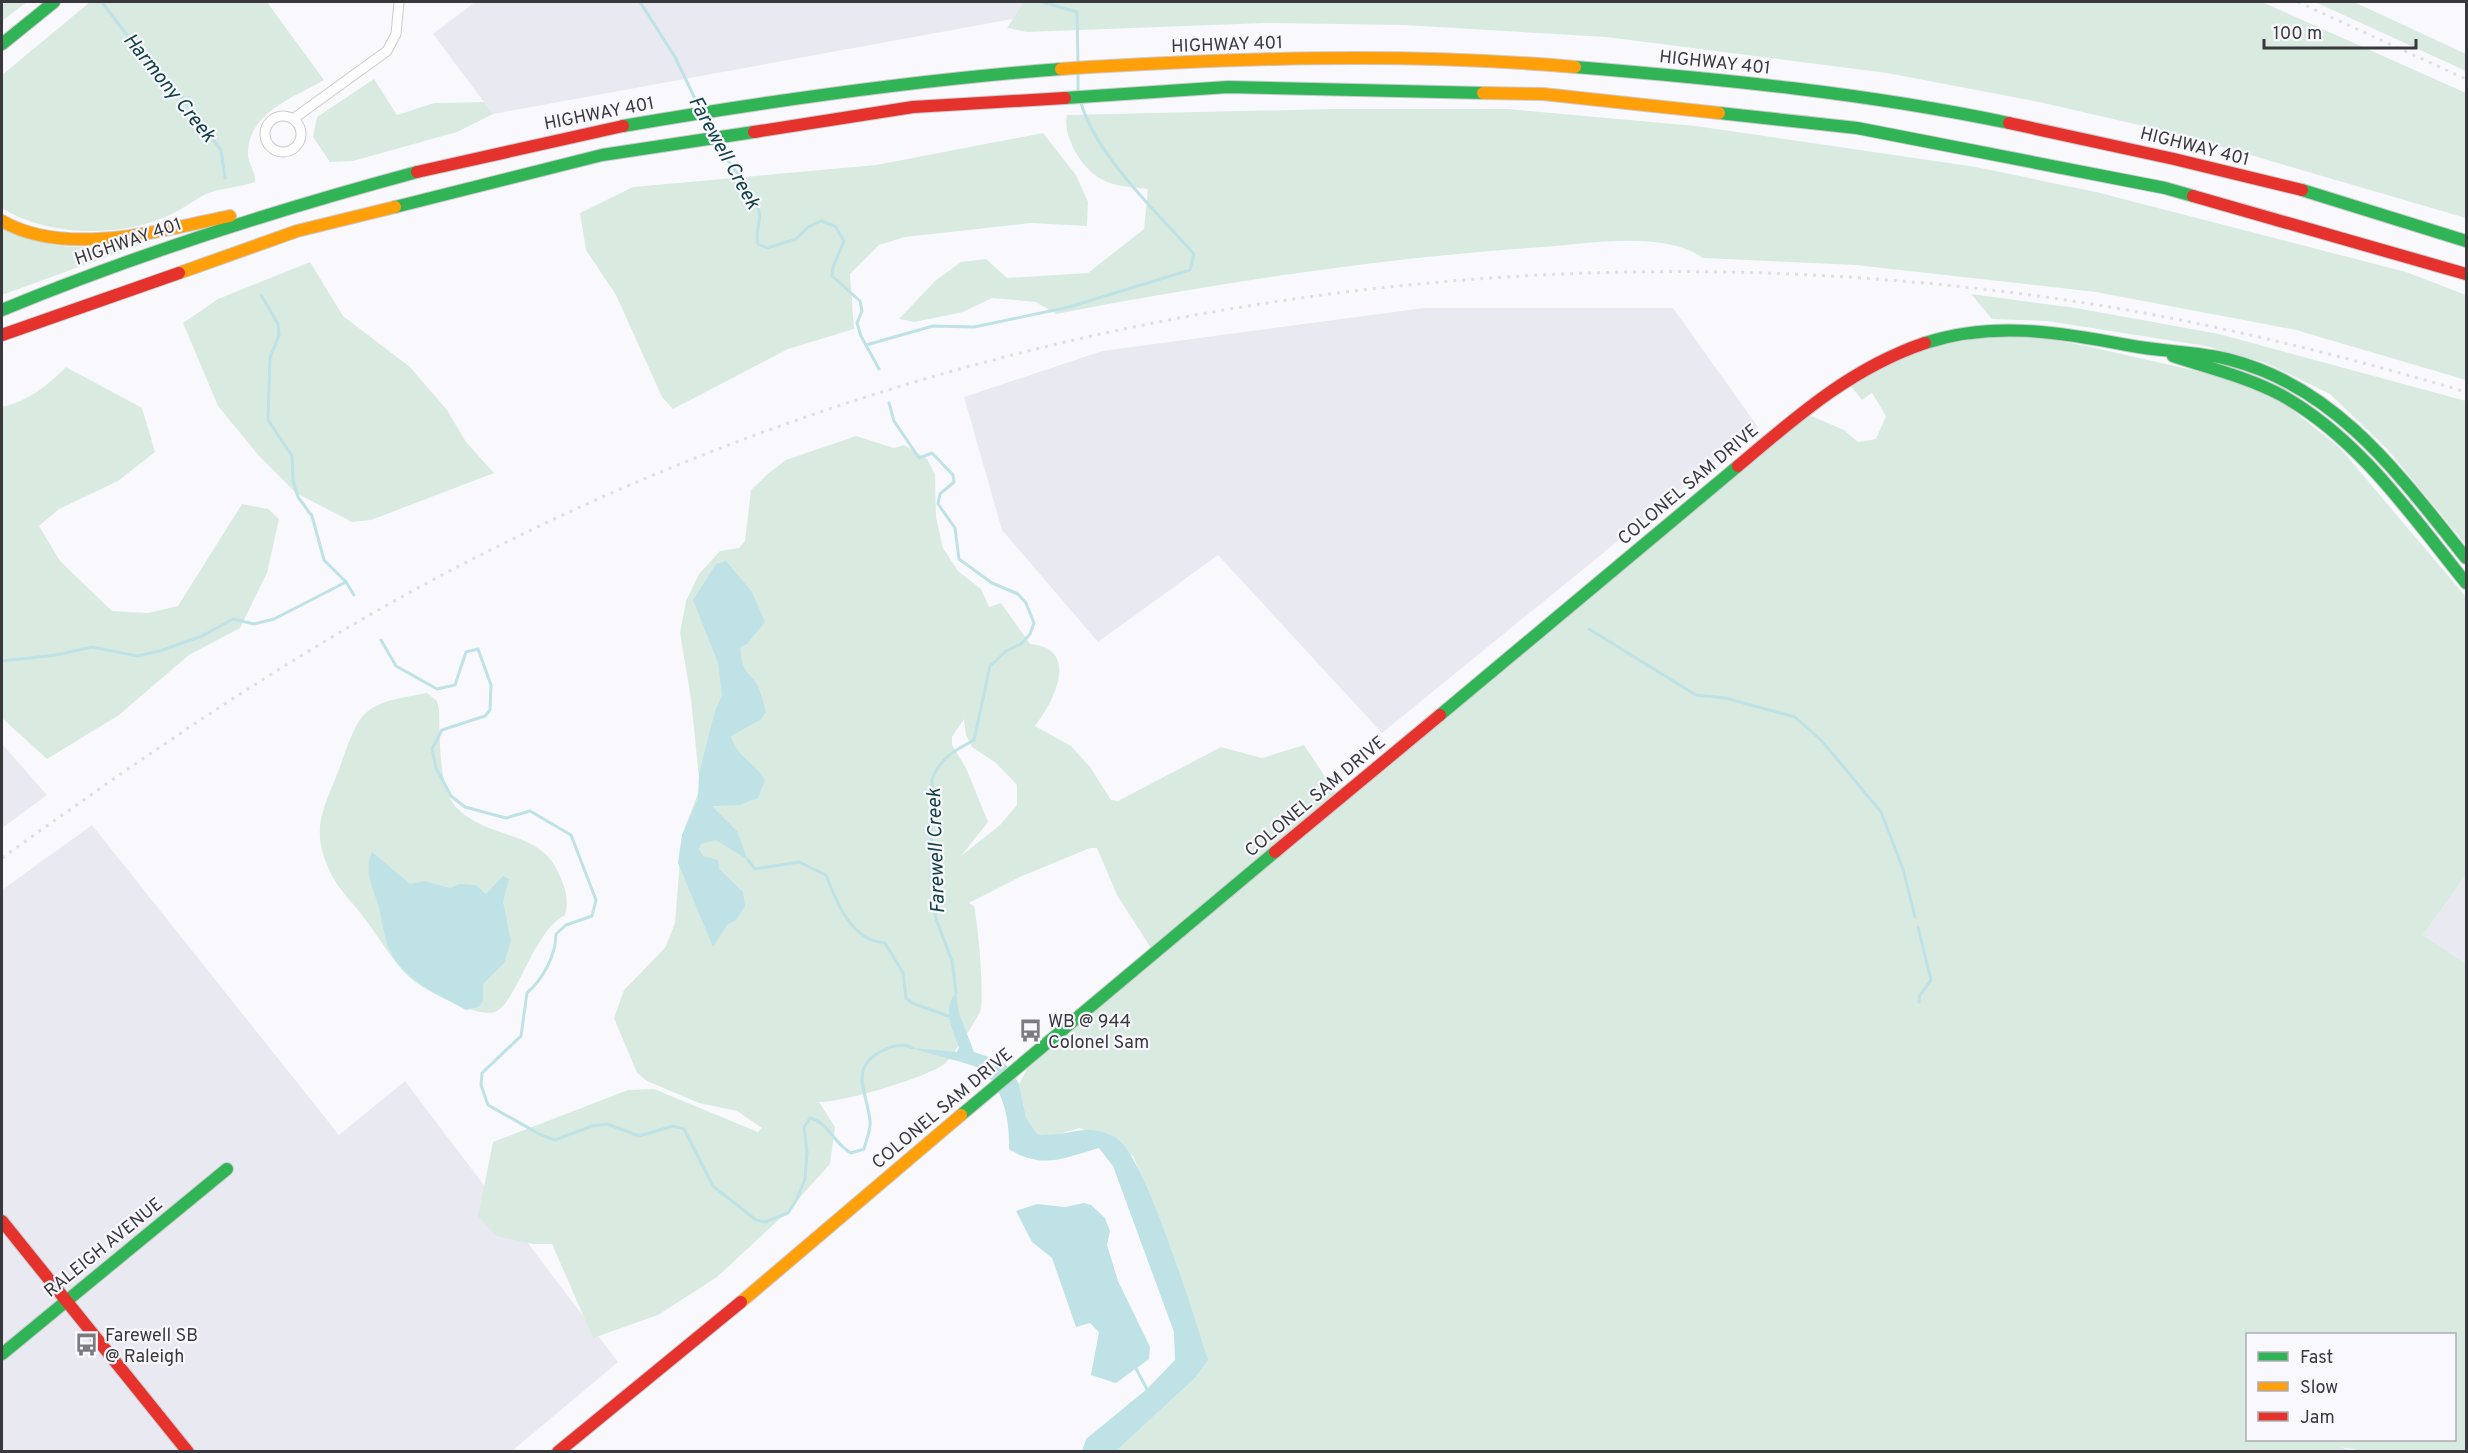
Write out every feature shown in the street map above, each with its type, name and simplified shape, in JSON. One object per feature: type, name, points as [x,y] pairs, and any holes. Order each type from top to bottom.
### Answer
[{"type":"main road","points":[[2,44],[54,2]]},
{"type":"main road","name":"HIGHWAY 401","points":[[2,310],[92,272],[299,203],[511,148],[720,108],[945,79],[1113,65],[1261,60],[1472,60],[1723,80],[1928,107],[2133,149],[2316,194],[2466,241]]},
{"type":"main road","points":[[2,335],[89,299],[350,214],[529,170],[724,132],[820,118],[967,101],[1213,88],[1484,92],[1714,109],[1933,140],[2056,162],[2310,227],[2466,274]]},
{"type":"main road","points":[[2,221],[55,238],[82,241],[112,239],[299,203]]},
{"type":"main road","name":"COLONEL SAM DRIVE","points":[[558,1452],[704,1334],[990,1090],[1819,398],[1858,371],[1905,348],[1936,338],[1984,330],[2056,332],[2161,352],[2252,382],[2280,394],[2323,422],[2367,465],[2466,583]]},
{"type":"main road","name":"COLONEL SAM DRIVE","points":[[2161,352],[2225,358],[2272,375],[2314,396],[2356,429],[2376,450],[2466,558]]},
{"type":"main road","name":"RALEIGH AVENUE","points":[[2,1354],[227,1169]]},
{"type":"main road","points":[[2,1221],[188,1452]]},
{"type":"street","points":[[292,118],[387,51],[396,34],[399,2]]},
{"type":"shaded area","points":[[475,2],[1031,2],[1040,14],[493,114],[433,34]]},
{"type":"shaded area","points":[[1424,308],[1673,308],[1758,427],[1382,733],[1218,555],[1098,642],[1002,530],[964,397],[1102,351]]},
{"type":"shaded area","points":[[2,744],[47,795],[2,828]]},
{"type":"shaded area","points":[[92,825],[339,1135],[405,1081],[618,1362],[512,1451],[2,1451],[2,890]]},
{"type":"shaded area","points":[[2466,875],[2466,964],[2423,935]]},
{"type":"green space","points":[[2,2],[27,2],[2,21]]},
{"type":"green space","points":[[90,2],[267,2],[324,80],[274,109],[255,128],[250,140],[248,155],[255,182],[206,194],[170,215],[130,228],[107,231],[62,229],[20,218],[2,208],[2,75]]},
{"type":"green space","points":[[1024,2],[2262,2],[2466,93],[2466,218],[2178,134],[2039,102],[1887,73],[1606,37],[1404,25],[1266,23],[1027,32],[1007,28]]},
{"type":"green space","points":[[2315,2],[2354,2],[2466,54],[2466,71]]},
{"type":"green space","points":[[374,79],[397,115],[434,103],[484,102],[493,114],[457,132],[353,161],[330,162],[313,137],[317,117]]},
{"type":"green space","points":[[1332,109],[1508,109],[1696,126],[1976,167],[2096,192],[2406,272],[2466,295],[2466,380],[2296,330],[2096,292],[1856,265],[1703,258],[1687,249],[1647,241],[1482,252],[1359,265],[1238,282],[1056,314],[1036,302],[992,298],[963,312],[915,322],[899,319],[935,281],[961,262],[986,259],[1007,278],[1088,273],[1144,229],[1148,189],[1112,184],[1087,168],[1071,142],[1066,123],[1067,115]]},
{"type":"green space","points":[[1043,133],[1076,175],[1088,202],[1087,226],[1031,223],[905,237],[879,245],[850,274],[854,329],[788,349],[673,409],[662,397],[616,295],[586,250],[580,213],[633,187],[876,165]]},
{"type":"green space","points":[[2,227],[37,241],[68,247],[101,246],[138,240],[142,244],[2,295]]},
{"type":"green space","points":[[310,262],[343,316],[410,367],[447,410],[466,442],[494,473],[371,520],[352,522],[296,493],[259,456],[218,406],[183,323],[218,299]]},
{"type":"green space","points":[[1971,294],[2076,308],[2219,334],[2466,401],[2466,545],[2388,450],[2330,394],[2266,363],[2206,346],[2047,321],[1992,319]]},
{"type":"green space","points":[[2010,337],[2050,339],[2219,376],[2255,389],[2290,408],[2340,448],[2466,597],[2466,875],[2423,935],[2466,964],[2466,1451],[2368,1452],[2340,1447],[2352,1451],[1116,1451],[1195,1378],[1207,1360],[1170,1247],[1133,1156],[1080,1128],[1052,1136],[1037,1134],[1026,1117],[1019,1084],[1033,1058],[1156,956],[1117,895],[1097,848],[1090,848],[1022,876],[969,903],[974,906],[977,928],[981,1004],[980,1012],[951,1056],[933,1071],[901,1083],[864,1094],[819,1102],[835,1127],[830,1164],[784,1215],[717,1277],[658,1315],[593,1338],[552,1244],[533,1244],[496,1236],[478,1216],[493,1142],[628,1090],[654,1089],[758,1132],[762,1128],[737,1111],[699,1103],[647,1081],[637,1073],[614,1018],[624,990],[665,948],[675,923],[682,835],[700,788],[691,699],[680,633],[686,601],[699,574],[720,551],[739,548],[745,541],[751,490],[786,460],[856,436],[894,448],[904,445],[927,459],[935,474],[936,517],[943,548],[958,571],[981,589],[989,607],[1001,603],[1030,644],[1046,648],[1055,655],[1059,665],[1059,678],[1049,704],[1035,726],[1071,746],[1090,767],[1111,800],[1118,801],[1221,747],[1262,758],[1304,745],[1338,796],[1809,415],[1844,430],[1858,442],[1876,439],[1886,416],[1872,393],[1862,400],[1849,384],[1906,356],[1967,340]],"holes":[[[964,719],[966,735],[972,747],[996,763],[1017,785],[1017,805],[1000,825],[961,856],[988,822],[966,768],[952,745],[952,737]]]},
{"type":"green space","points":[[66,367],[142,408],[155,452],[118,481],[59,509],[39,526],[60,561],[112,611],[148,613],[178,606],[242,504],[268,509],[279,519],[267,573],[240,628],[189,655],[119,715],[47,759],[2,718],[2,407],[37,392]]},
{"type":"green space","points":[[427,693],[437,701],[443,774],[450,798],[456,807],[469,818],[484,826],[528,842],[541,850],[560,876],[566,895],[565,915],[554,923],[544,936],[510,996],[495,1012],[476,1011],[450,1002],[409,977],[335,882],[321,846],[320,828],[323,810],[353,732],[360,720],[377,705]]},
{"type":"water","points":[[726,561],[752,592],[765,622],[747,644],[740,647],[743,665],[758,687],[766,712],[760,720],[731,736],[741,754],[765,780],[758,798],[739,805],[712,806],[737,831],[748,860],[716,840],[701,844],[699,849],[703,856],[718,860],[719,869],[743,892],[745,906],[736,920],[727,925],[713,947],[678,863],[682,835],[698,799],[699,774],[715,711],[722,695],[718,663],[693,600],[716,564]]},
{"type":"water","points":[[372,852],[410,884],[424,881],[450,888],[460,884],[476,885],[486,894],[503,876],[509,879],[503,902],[511,941],[504,963],[483,984],[483,1001],[478,1007],[466,1010],[434,993],[413,979],[396,962],[384,933],[379,907],[369,877]]},
{"type":"water","points":[[956,992],[959,1013],[974,1052],[1003,1062],[1013,1073],[1019,1084],[1026,1117],[1037,1134],[1095,1130],[1116,1138],[1128,1151],[1155,1206],[1181,1277],[1208,1360],[1195,1378],[1116,1451],[1082,1451],[1086,1439],[1147,1389],[1175,1360],[1174,1332],[1113,1166],[1099,1148],[1064,1158],[1043,1161],[1009,1149],[1004,1106],[995,1085],[988,1076],[975,1067],[913,1048],[957,1052],[959,1047],[949,1013]]},
{"type":"water","points":[[1084,1203],[1091,1205],[1105,1218],[1110,1231],[1107,1245],[1118,1281],[1150,1347],[1149,1359],[1116,1383],[1091,1375],[1099,1332],[1090,1323],[1076,1327],[1052,1258],[1032,1242],[1016,1211],[1037,1204],[1065,1207]]},
{"type":"waterway","name":"Harmony Creek","points":[[102,2],[130,39],[181,96],[221,150],[225,178]]},
{"type":"waterway","name":"Farewell Creek","points":[[640,2],[675,57],[699,107]]},
{"type":"waterway","points":[[1042,2],[1077,12],[1078,64]]},
{"type":"waterway","points":[[1078,73],[1078,91]]},
{"type":"waterway","points":[[866,345],[933,326],[974,327],[1069,307],[1190,270],[1194,254],[1129,183],[1114,163],[1100,143],[1081,103]]},
{"type":"waterway","name":"Farewell Creek","points":[[705,118],[712,134]]},
{"type":"waterway","name":"Farewell Creek","points":[[716,142],[756,202],[760,215],[758,244],[767,248],[796,239],[808,227],[821,221],[835,226],[844,241],[833,267],[832,276],[860,301],[862,311],[857,323],[861,336],[879,369]]},
{"type":"waterway","name":"Harmony Creek","points":[[261,295],[278,324],[279,335],[270,358],[268,420],[292,456],[293,481],[298,497],[312,516],[324,560],[346,582],[354,595]]},
{"type":"waterway","name":"Farewell Creek","points":[[889,403],[894,421],[919,458],[932,453],[953,475],[954,482],[940,494],[938,504],[955,528],[959,559],[992,583],[1018,594],[1026,603],[1034,623],[1030,634],[1021,644],[1006,651],[990,666],[974,740],[954,751],[944,760],[932,779],[931,875],[936,919],[952,961],[956,992]]},
{"type":"waterway","points":[[2,661],[56,655],[92,647],[137,656],[160,651],[202,636],[233,619],[254,624],[274,619],[346,582]]},
{"type":"waterway","points":[[1589,629],[1696,695],[1725,698],[1795,717],[1822,741],[1881,812],[1903,869],[1915,917]]},
{"type":"waterway","name":"Harmony Creek","points":[[381,640],[396,666],[437,689],[455,685],[466,652],[478,649],[491,685],[490,710],[485,716],[442,730],[432,749],[436,768],[451,796],[465,807],[506,818],[530,811],[571,835],[596,900],[592,916],[566,925],[556,934],[554,950],[548,966],[527,993],[521,1036],[482,1073],[481,1085],[488,1105],[541,1135],[555,1140],[592,1126],[607,1124],[639,1136],[673,1126],[684,1129],[713,1186],[756,1220],[765,1222],[788,1213],[797,1199],[805,1179],[807,1152],[804,1127],[810,1118],[822,1124],[851,1153],[864,1149],[870,1124],[863,1089],[863,1071],[874,1056],[889,1048],[896,1046],[913,1048]]},
{"type":"waterway","points":[[748,860],[755,869],[799,862],[826,875],[840,908],[854,928],[873,941],[885,943],[903,973],[906,998],[912,1003],[948,1016]]},
{"type":"waterway","points":[[1918,927],[1931,980],[1920,995],[1919,1002]]},
{"type":"waterway","points":[[1135,1367],[1147,1389]]},
{"type":"railway","points":[[2298,2],[2466,79]]},
{"type":"railway","points":[[2,858],[163,745],[328,639],[442,575],[629,486],[821,412],[1019,353],[1221,310],[1426,283],[1632,272],[1839,277],[2045,297],[2098,305],[2205,325],[2310,349],[2466,392]]},
{"type":"traffic: fast","points":[[2,44],[54,2]]},
{"type":"traffic: fast","points":[[1575,67],[1793,88],[1901,103],[2009,123]]},
{"type":"traffic: fast","points":[[623,126],[842,92],[1061,69]]},
{"type":"traffic: fast","points":[[1065,98],[1228,87],[1483,93]]},
{"type":"traffic: fast","points":[[1719,113],[1857,128],[2165,188],[2193,196]]},
{"type":"traffic: fast","points":[[395,207],[602,155],[754,132]]},
{"type":"traffic: fast","points":[[2,310],[104,270],[207,234],[417,172]]},
{"type":"traffic: fast","points":[[2302,190],[2466,241]]},
{"type":"traffic: fast","points":[[1925,343],[1976,332],[2051,333],[2218,357],[2269,373],[2304,391],[2335,413],[2364,439],[2416,496],[2466,558]]},
{"type":"traffic: fast","points":[[2173,356],[2228,373],[2281,395],[2335,433],[2359,455],[2404,505],[2466,583]]},
{"type":"traffic: fast","points":[[1440,715],[1738,466]]},
{"type":"traffic: fast","points":[[961,1115],[1275,852]]},
{"type":"traffic: fast","points":[[2,1354],[227,1169]]},
{"type":"traffic: slow","points":[[1061,69],[1318,58],[1447,59],[1575,67]]},
{"type":"traffic: slow","points":[[1483,93],[1543,94],[1719,113]]},
{"type":"traffic: slow","points":[[179,273],[297,231],[395,207]]},
{"type":"traffic: slow","points":[[2,221],[27,232],[55,238],[85,239],[115,238],[230,216]]},
{"type":"traffic: slow","points":[[741,1302],[961,1115]]},
{"type":"traffic: jam","points":[[754,132],[913,107],[1065,98]]},
{"type":"traffic: jam","points":[[2009,123],[2302,190]]},
{"type":"traffic: jam","points":[[417,172],[623,126]]},
{"type":"traffic: jam","points":[[2193,196],[2466,274]]},
{"type":"traffic: jam","points":[[2,335],[179,273]]},
{"type":"traffic: jam","points":[[1738,466],[1803,412],[1849,380],[1898,353],[1925,343]]},
{"type":"traffic: jam","points":[[1275,852],[1440,715]]},
{"type":"traffic: jam","points":[[2,1221],[188,1452]]},
{"type":"traffic: jam","points":[[558,1452],[741,1302]]},
{"type":"place","name":"WB @ 944 Colonel Sam","points":[[1030,1031]]},
{"type":"place","name":"Farewell SB @ Raleigh","points":[[87,1345]]}]
